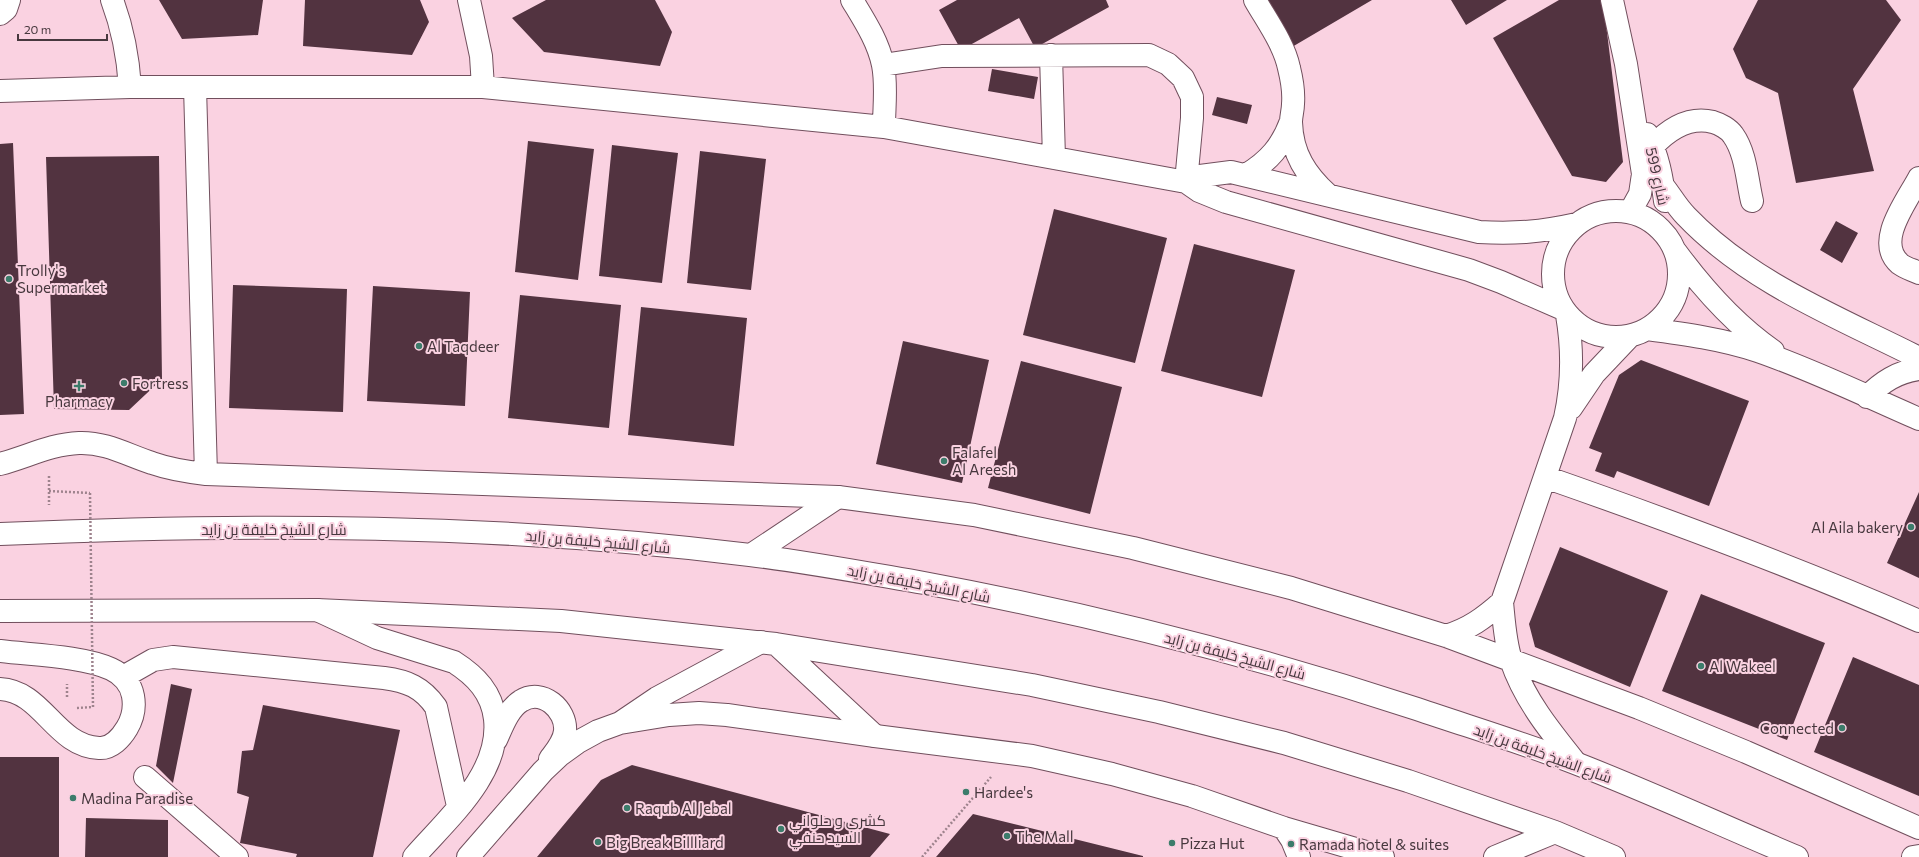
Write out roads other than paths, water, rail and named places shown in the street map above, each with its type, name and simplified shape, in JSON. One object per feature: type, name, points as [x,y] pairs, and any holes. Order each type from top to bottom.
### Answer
[{"type":"street","points":[[0,14],[6,9],[9,0]]},
{"type":"street","points":[[112,0],[125,41],[129,62],[130,87]]},
{"type":"street","points":[[469,0],[481,56],[483,87]]},
{"type":"street","points":[[852,0],[878,47],[883,65],[885,84],[884,127]]},
{"type":"street","points":[[1246,175],[1262,166],[1275,153],[1285,138],[1291,121],[1294,103],[1293,84],[1289,66],[1282,48],[1255,0]]},
{"type":"street","name":"شارع 599","points":[[1612,0],[1634,108],[1643,174],[1640,194],[1630,212]]},
{"type":"street","points":[[1051,55],[1054,158]]},
{"type":"street","points":[[883,65],[942,56],[1149,55],[1168,64],[1183,78],[1192,97],[1192,118],[1186,182]]},
{"type":"street","points":[[0,91],[130,87],[483,87],[884,127],[1186,182],[1199,191],[1226,202],[1469,270],[1526,292],[1565,312],[1580,326],[1596,334],[1612,337],[1638,333],[1684,334],[1721,341],[1757,351],[1792,364],[1919,419]]},
{"type":"street","points":[[195,87],[206,474]]},
{"type":"street","name":"شارع 599","points":[[1634,108],[1653,146],[1664,187],[1675,249]]},
{"type":"street","points":[[1653,146],[1675,127],[1688,122],[1704,120],[1720,124],[1733,135],[1740,149],[1752,201]]},
{"type":"street","points":[[1291,121],[1293,143],[1300,163],[1312,181],[1328,196]]},
{"type":"street","points":[[1186,182],[1200,176],[1231,172],[1479,232],[1512,234],[1544,231],[1577,224]]},
{"type":"street","points":[[1919,178],[1891,231],[1889,243],[1892,255],[1900,264],[1919,273]]},
{"type":"street","points":[[1664,187],[1684,215],[1709,238],[1759,276],[1794,296],[1919,358]]},
{"type":"street","points":[[1575,762],[1534,708],[1511,660],[1505,632],[1502,602],[1565,418],[1571,392],[1571,340],[1565,312],[1555,292],[1552,274],[1555,255],[1564,238],[1577,224],[1593,214],[1611,211],[1630,212],[1648,219],[1662,231],[1701,285],[1728,315],[1759,341],[1792,364]]},
{"type":"street","points":[[1565,418],[1594,374],[1638,333],[1661,319],[1672,304],[1678,288],[1679,270],[1675,249]]},
{"type":"street","points":[[1867,397],[1880,384],[1894,376],[1919,369]]},
{"type":"street","points":[[0,464],[49,447],[80,443],[100,444],[118,449],[153,464],[206,474],[838,497],[974,514],[1133,548],[1291,588],[1446,636],[1639,708],[1746,752],[1919,828]]},
{"type":"street","points":[[1545,477],[1655,515],[1763,556],[1919,621]]},
{"type":"street","points":[[751,555],[838,497]]},
{"type":"street","name":"شارع الشيخ خليفة بن زايد","points":[[0,534],[307,528],[411,530],[620,541],[751,555],[850,570],[962,590],[1102,620],[1226,652],[1350,687],[1575,762],[1797,857]]},
{"type":"street","points":[[1446,636],[1465,630],[1485,618],[1502,602]]},
{"type":"street","points":[[0,611],[317,610],[561,621],[769,643],[1032,685],[1159,712],[1284,743],[1408,781],[1555,832],[1614,857]]},
{"type":"street","points":[[317,610],[377,638],[454,662],[465,668],[489,694],[494,710],[495,725],[494,743],[490,759],[472,791],[414,857]]},
{"type":"street","points":[[543,771],[578,742],[598,731],[620,722],[657,698],[769,643]]},
{"type":"street","points":[[769,643],[874,736]]},
{"type":"street","points":[[0,651],[88,662],[111,669],[123,677],[132,689],[135,704],[131,722],[121,737],[108,747],[100,749],[85,746],[58,730],[31,700],[18,693],[0,689]]},
{"type":"street","points":[[123,677],[153,660],[173,657],[384,678],[408,682],[428,696],[436,707],[458,806]]},
{"type":"street","points":[[468,857],[543,771],[561,743],[565,733],[565,722],[561,712],[554,704],[544,699],[533,698],[522,700],[508,716],[494,743]]},
{"type":"street","points":[[620,722],[669,715],[699,713],[754,718],[874,736],[1032,756],[1112,774],[1192,796],[1284,828],[1372,856]]},
{"type":"street","points":[[144,777],[237,857]]},
{"type":"street","points":[[1284,828],[1292,840],[1299,857]]},
{"type":"street","points":[[1494,857],[1555,832]]},
{"type":"street","points":[[1913,857],[1919,856]]},
{"type":"place","name":"Trolly's Supermarket","points":[[9,279]]},
{"type":"place","name":"Al Taqdeer","points":[[419,346]]},
{"type":"place","name":"Fortress","points":[[124,383]]},
{"type":"place","name":"Pharmacy","points":[[79,386]]},
{"type":"place","name":"Falafel Al Areesh","points":[[944,461]]},
{"type":"place","name":"Al Aila bakery","points":[[1911,527]]},
{"type":"place","name":"Al Wakeel","points":[[1701,666]]},
{"type":"place","name":"Connected","points":[[1842,728]]},
{"type":"place","name":"Hardee's","points":[[966,792]]},
{"type":"place","name":"Madina Paradise","points":[[73,798]]},
{"type":"place","name":"Raqub Al Jebal","points":[[627,808]]},
{"type":"place","name":"كشري و حلواني السيد حنفي","points":[[781,829]]},
{"type":"place","name":"The Mall","points":[[1007,836]]},
{"type":"place","name":"Big Break Billliard","points":[[598,842]]},
{"type":"place","name":"Pizza Hut","points":[[1172,843]]},
{"type":"place","name":"Ramada hotel & suites","points":[[1291,844]]}]
